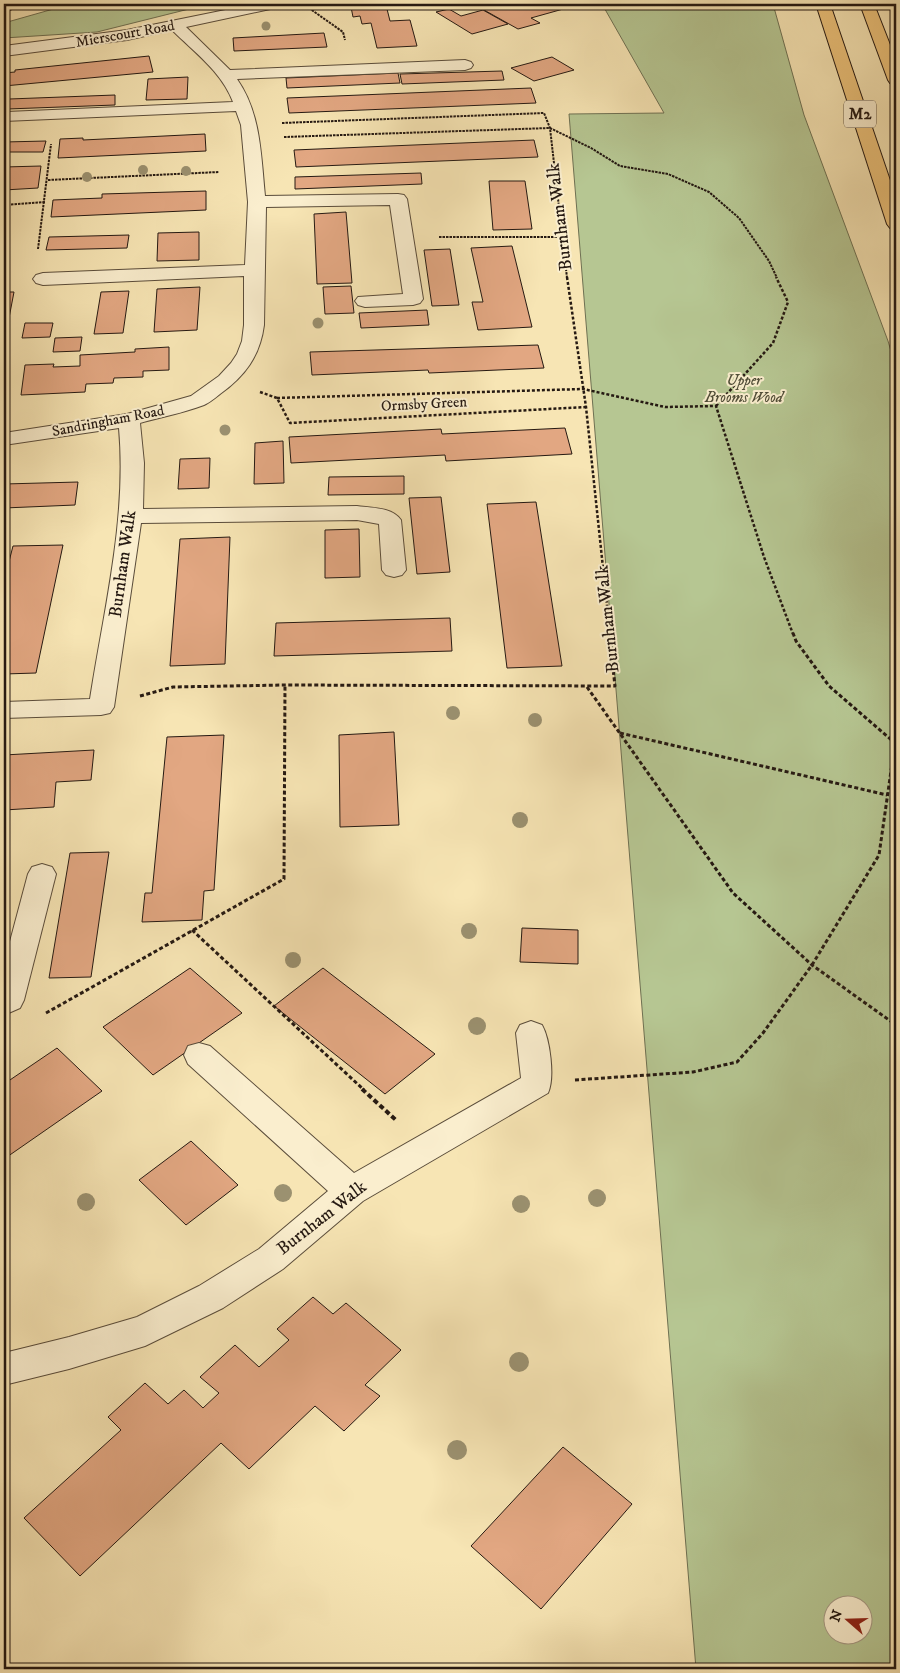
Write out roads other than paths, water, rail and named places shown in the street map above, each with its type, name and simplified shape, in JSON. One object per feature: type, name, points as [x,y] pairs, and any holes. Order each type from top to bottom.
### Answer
[{"type":"highway","name":"M2","points":[[823,4],[896,224]]},
{"type":"highway","points":[[867,4],[896,80]]},
{"type":"street","name":"Mierscourt Road","points":[[4,51],[100,39],[275,4]]},
{"type":"street","name":"Sandringham Road","points":[[4,439],[129,420],[198,400],[226,380],[239,367],[247,354],[252,341],[254,324],[257,202],[250,132],[237,90],[226,75],[175,25]]},
{"type":"street","points":[[226,75],[465,65]]},
{"type":"street","points":[[7,117],[243,106]]},
{"type":"street","points":[[257,202],[398,199],[413,299],[365,301]]},
{"type":"street","points":[[43,279],[254,270]]},
{"type":"street","name":"Burnham Walk","points":[[4,710],[101,707],[131,516],[133,463],[129,420]]},
{"type":"street","points":[[131,516],[357,513],[378,515],[390,520],[394,570]]},
{"type":"street","points":[[7,1001],[42,874]]},
{"type":"street","name":"Burnham Walk","points":[[4,1369],[69,1353],[145,1330],[211,1297],[271,1259],[351,1191],[537,1084],[531,1032]]},
{"type":"street","points":[[199,1055],[351,1191]]},
{"type":"park label","name":"Upper Brooms Wood","points":[[744,388]]}]
